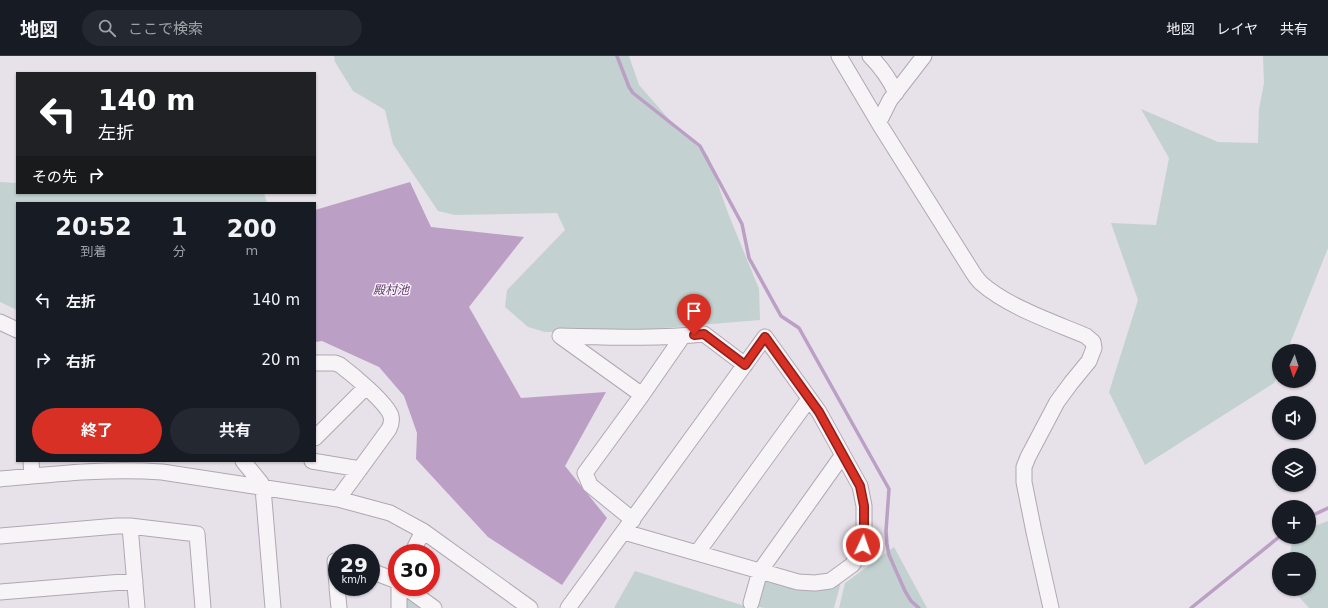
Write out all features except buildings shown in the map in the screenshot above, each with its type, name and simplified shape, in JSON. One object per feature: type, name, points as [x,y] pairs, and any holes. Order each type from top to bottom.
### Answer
[{"type":"street","points":[[839,56],[877,120],[980,282],[995,293],[1027,311],[1086,336],[1093,342],[1094,348],[1088,361],[1057,402],[1028,457],[1024,468],[1024,482],[1051,608]]},
{"type":"street","points":[[870,56],[889,77],[896,93]]},
{"type":"street","points":[[877,120],[881,118],[890,100],[924,56]]},
{"type":"street","points":[[0,322],[16,330]]},
{"type":"street","points":[[642,395],[560,336],[637,338],[704,334],[745,365]]},
{"type":"street","points":[[568,608],[628,526],[765,337],[819,412],[842,456],[860,486],[864,506],[864,540],[860,553],[852,565],[830,581],[815,583],[798,582],[697,553],[628,526],[590,485],[585,473],[683,336]]},
{"type":"street","points":[[316,363],[340,364],[366,387],[389,411],[391,417],[389,429],[338,499]]},
{"type":"street","points":[[316,437],[366,387]]},
{"type":"street","points":[[697,553],[809,399]]},
{"type":"street","points":[[751,604],[760,571],[842,456]]},
{"type":"street","points":[[31,462],[32,476]]},
{"type":"street","points":[[244,462],[261,483],[263,488],[273,608]]},
{"type":"street","points":[[316,462],[360,469]]},
{"type":"street","points":[[0,479],[116,470],[136,470],[162,472],[338,499],[390,513],[423,531],[530,608]]},
{"type":"street","points":[[0,536],[130,526],[197,534],[202,608]]},
{"type":"street","points":[[130,526],[137,608]]},
{"type":"street","points":[[416,544],[423,531]]},
{"type":"street","points":[[0,592],[135,581]]},
{"type":"street","points":[[332,608],[339,608],[338,596]]},
{"type":"street","points":[[398,596],[399,608]]},
{"type":"street","points":[[417,596],[434,608]]},
{"type":"shaded area","points":[[334,56],[629,56],[639,85],[675,126],[708,156],[728,213],[759,289],[760,320],[627,331],[545,332],[528,327],[505,307],[507,290],[565,230],[557,213],[455,215],[438,211],[393,144],[385,110],[353,91],[335,62]]},
{"type":"shaded area","points":[[1263,56],[1328,56],[1328,248],[1290,344],[1272,344],[1272,384],[1145,465],[1109,392],[1138,300],[1111,223],[1156,225],[1169,158],[1141,109],[1218,142],[1258,143],[1259,109],[1264,83]]},
{"type":"shaded area","points":[[0,182],[16,183],[16,194],[264,194],[267,202],[16,202],[16,310],[0,302]]},
{"type":"shaded area","points":[[1328,521],[1328,608],[1309,608],[1298,596],[1316,596],[1316,552],[1290,552],[1292,544],[1316,544],[1316,525]]},
{"type":"shaded area","points":[[894,547],[927,608],[839,608],[845,583]]},
{"type":"shaded area","points":[[635,571],[751,608],[614,608]]},
{"type":"shaded area","points":[[762,580],[841,582],[834,608],[764,608],[754,606]]},
{"type":"shaded area","points":[[406,596],[409,596],[425,608],[404,608]]},
{"type":"water","name":"殿村池","points":[[410,182],[431,227],[524,237],[469,307],[521,398],[606,392],[565,466],[607,518],[562,585],[488,537],[416,459],[417,433],[404,396],[379,367],[322,341],[316,342],[316,210]]},
{"type":"waterway","points":[[617,56],[629,87],[633,93],[700,146],[742,224],[749,258],[781,316],[799,328],[889,489],[886,531],[889,555],[905,591],[911,601],[919,608]]},
{"type":"waterway","points":[[1316,514],[1328,508]]},
{"type":"waterway","points":[[1191,608],[1272,543]]},
{"type":"route","points":[[694,335],[704,334],[745,365],[765,337],[819,412],[842,456],[860,486],[864,506],[863,545]]}]
